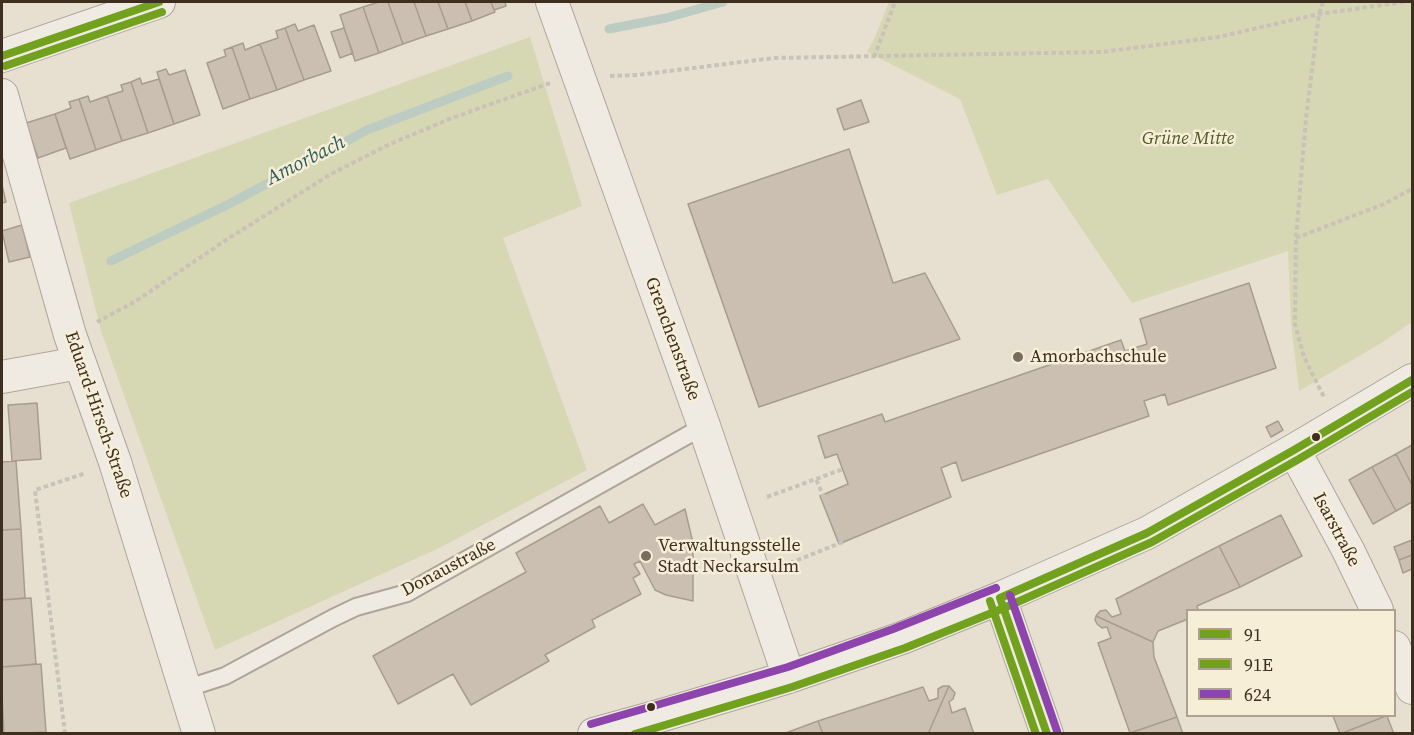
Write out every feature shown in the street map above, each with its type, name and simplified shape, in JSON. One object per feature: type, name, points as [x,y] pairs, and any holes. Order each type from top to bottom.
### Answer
[{"type":"street","points":[[2,56],[159,2]]},
{"type":"street","name":"Grenchenstraße","points":[[552,2],[704,426],[789,677]]},
{"type":"street","name":"Eduard-Hirsch-Straße","points":[[2,95],[75,349],[114,462],[199,734]]},
{"type":"street","points":[[2,377],[75,349]]},
{"type":"street","points":[[594,734],[669,724],[789,677],[902,638],[1000,598],[1147,533],[1413,380]]},
{"type":"street","name":"Isarstraße","points":[[1294,450],[1348,550],[1377,609]]},
{"type":"street","points":[[1000,598],[1047,734]]},
{"type":"street","points":[[1396,649],[1413,688]]},
{"type":"lane","name":"Donaustraße","points":[[185,689],[225,676],[356,607],[407,593],[704,426]]},
{"type":"path","points":[[874,57],[895,2]]},
{"type":"path","points":[[1323,2],[1319,14],[1305,118],[1296,238],[1295,324],[1304,357],[1339,424]]},
{"type":"path","points":[[612,76],[774,58],[1102,52],[1218,37],[1319,14],[1404,2]]},
{"type":"path","points":[[75,349],[136,301],[226,240],[332,174],[390,144],[452,118],[577,74]]},
{"type":"path","points":[[1296,238],[1384,204],[1413,189]]},
{"type":"path","points":[[65,734],[34,490],[114,462]]},
{"type":"path","points":[[767,497],[843,469]]},
{"type":"path","points":[[790,563],[843,542],[816,478]]},
{"type":"green space","name":"Grüne Mitte","points":[[889,2],[1412,2],[1412,322],[1383,342],[1299,391],[1291,323],[1288,251],[1132,303],[1048,179],[997,195],[960,99],[867,52]]},
{"type":"green space","points":[[530,37],[582,206],[503,238],[587,470],[439,548],[215,650],[101,331],[69,203]]},
{"type":"building","points":[[388,2],[403,44],[379,53],[363,7]]},
{"type":"building","points":[[388,2],[414,2],[426,36],[403,44]]},
{"type":"building","points":[[414,2],[438,2],[448,29],[426,36]]},
{"type":"building","points":[[438,2],[465,2],[472,21],[448,29]]},
{"type":"building","points":[[465,2],[491,2],[495,12],[472,21]]},
{"type":"building","points":[[491,2],[505,2],[506,6],[494,10]]},
{"type":"building","points":[[363,7],[379,53],[355,61],[340,15]]},
{"type":"building","points":[[295,24],[298,31],[314,25],[331,71],[304,80],[285,28]]},
{"type":"building","points":[[285,28],[304,80],[277,90],[260,44],[278,38],[276,31]]},
{"type":"building","points":[[344,28],[353,53],[340,58],[331,32]]},
{"type":"building","points":[[243,43],[245,50],[260,44],[277,90],[250,99],[232,47]]},
{"type":"building","points":[[232,47],[250,99],[223,109],[207,63],[226,56],[224,50]]},
{"type":"building","points":[[166,69],[169,75],[185,70],[200,115],[174,124],[157,72]]},
{"type":"building","points":[[140,78],[142,84],[159,79],[174,124],[148,133],[131,82]]},
{"type":"building","points":[[131,82],[148,133],[122,141],[107,96],[123,91],[121,85]]},
{"type":"building","points":[[88,96],[90,102],[107,96],[122,141],[96,150],[79,99]]},
{"type":"building","points":[[79,99],[96,150],[70,159],[55,114],[71,108],[69,102]]},
{"type":"building","points":[[861,100],[869,122],[844,130],[837,109]]},
{"type":"building","points":[[55,114],[66,148],[38,158],[26,123]]},
{"type":"building","points":[[849,149],[893,283],[925,273],[960,339],[759,407],[688,204]]},
{"type":"building","points":[[2,185],[6,202],[2,203]]},
{"type":"building","points":[[22,225],[30,257],[9,262],[2,231]]},
{"type":"building","points":[[1249,283],[1276,368],[1168,405],[1165,394],[1144,401],[1149,416],[962,481],[956,462],[941,468],[951,497],[839,544],[820,496],[848,484],[837,454],[825,458],[818,436],[882,414],[885,422],[1121,340],[1125,351],[1147,344],[1140,319]]},
{"type":"building","points":[[37,403],[41,459],[12,461],[8,405]]},
{"type":"building","points":[[1278,421],[1283,430],[1271,437],[1266,427]]},
{"type":"building","points":[[1412,445],[1412,485],[1396,454]]},
{"type":"building","points":[[1396,454],[1412,485],[1412,502],[1396,511],[1372,467]]},
{"type":"building","points":[[16,461],[21,529],[2,530],[2,462]]},
{"type":"building","points":[[1372,467],[1396,511],[1373,524],[1349,480]]},
{"type":"building","points":[[643,504],[655,525],[685,509],[693,543],[693,601],[655,590],[640,561],[634,564],[640,574],[633,578],[641,594],[592,620],[595,627],[545,655],[549,661],[471,705],[453,674],[398,704],[373,656],[526,572],[516,553],[600,506],[609,523]]},
{"type":"building","points":[[1281,515],[1302,556],[1240,587],[1219,546]]},
{"type":"building","points":[[21,529],[25,598],[2,600],[2,530]]},
{"type":"building","points":[[1412,540],[1412,555],[1399,560],[1394,547]]},
{"type":"building","points":[[1219,546],[1240,587],[1197,606],[1198,609],[1186,609],[1186,620],[1158,631],[1153,642],[1096,616],[1100,611],[1106,610],[1112,617],[1121,614],[1116,599]]},
{"type":"building","points":[[1412,555],[1412,569],[1403,573],[1399,560]]},
{"type":"building","points":[[31,598],[36,664],[2,667],[2,600]]},
{"type":"building","points":[[1096,616],[1153,642],[1154,657],[1177,717],[1130,733],[1098,643],[1111,638],[1107,627],[1102,628],[1097,624]]},
{"type":"building","points":[[41,664],[46,732],[4,734],[2,667]]},
{"type":"building","points":[[949,686],[928,734],[823,734],[818,721],[923,687],[929,701],[938,698],[938,689]]},
{"type":"building","points":[[949,686],[955,693],[949,702],[952,713],[965,708],[974,734],[928,734]]},
{"type":"building","points":[[1177,717],[1183,734],[1130,734],[1130,733]]},
{"type":"building","points":[[1333,717],[1383,717],[1340,734]]},
{"type":"building","points":[[1387,717],[1394,734],[1340,734]]},
{"type":"building","points":[[818,721],[823,734],[783,734]]},
{"type":"waterway","name":"Amorbach","points":[[609,29],[666,18],[723,2]]},
{"type":"waterway","name":"Amorbach","points":[[111,261],[231,203],[367,130],[508,76]]},
{"type":"transit line","name":"91","points":[[2,56],[159,2]]},
{"type":"transit line","name":"91E","points":[[5,66],[162,12]]},
{"type":"transit line","name":"91","points":[[1000,598],[1147,533],[1412,380]]},
{"type":"transit line","name":"91E","points":[[635,734],[792,687],[905,648],[1004,608],[1152,542],[1412,392]]},
{"type":"transit line","name":"624","points":[[591,724],[788,667],[996,588]]},
{"type":"transit line","name":"624","points":[[1010,595],[1057,731]]},
{"type":"transit line","name":"91","points":[[1000,598],[1047,734]]},
{"type":"transit line","name":"91E","points":[[990,601],[1036,734]]},
{"type":"place","name":"Amorbachschule","points":[[1018,357]]},
{"type":"place","name":"Verwaltungsstelle Stadt Neckarsulm","points":[[646,556]]}]
